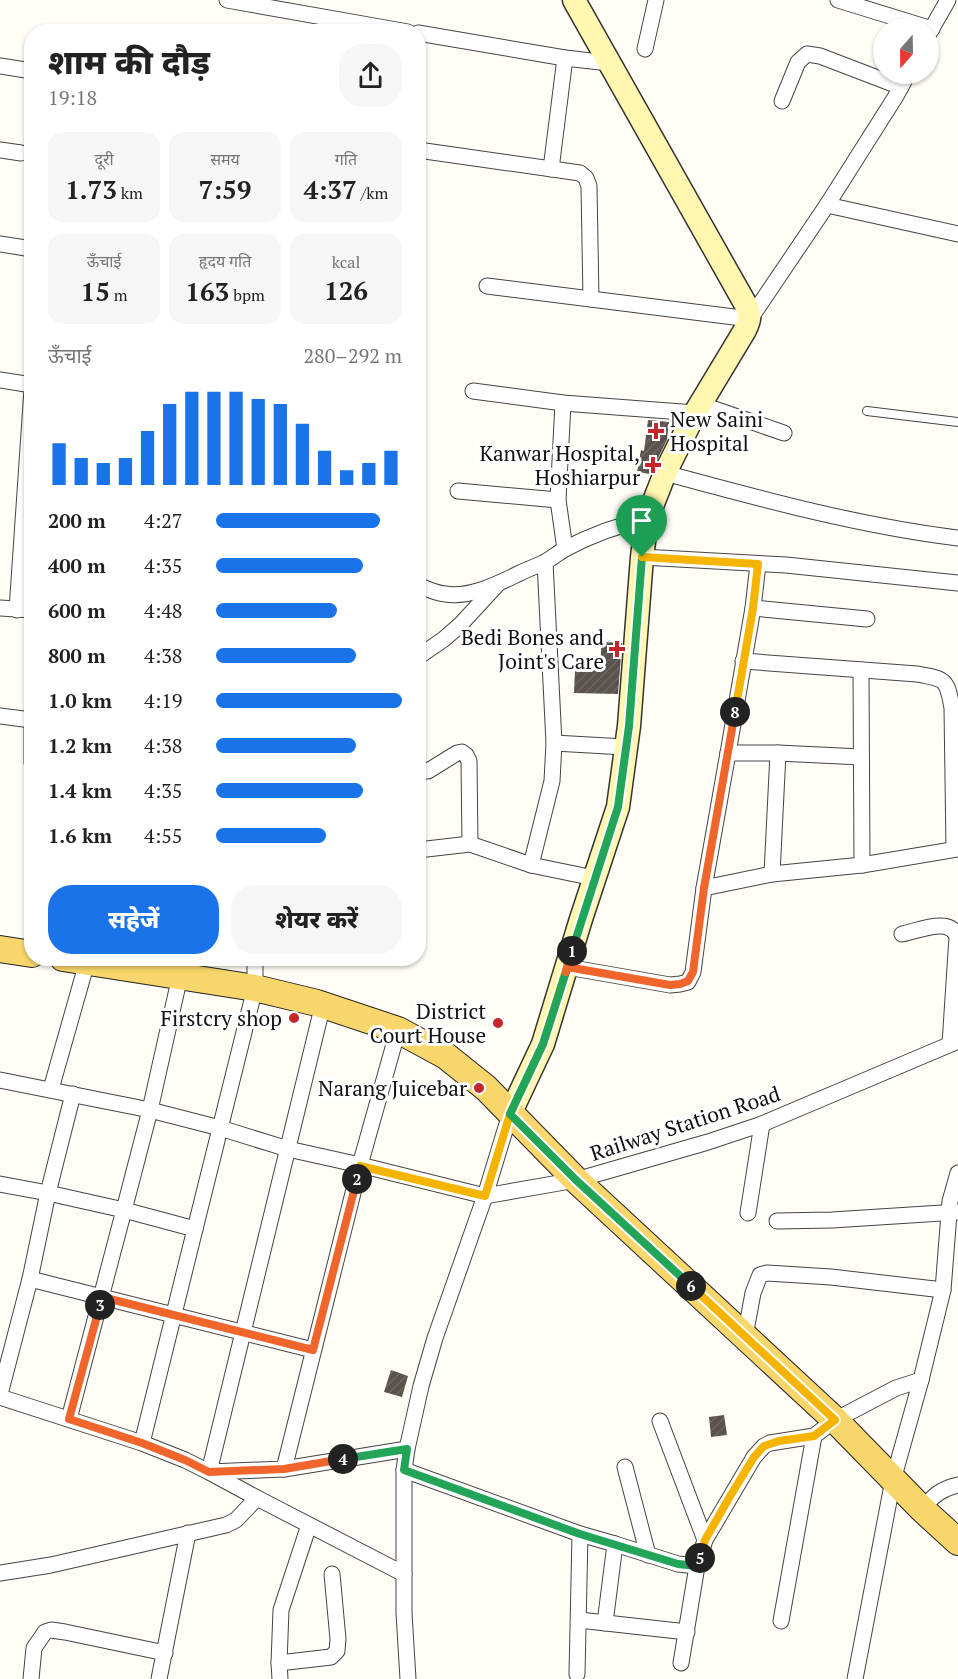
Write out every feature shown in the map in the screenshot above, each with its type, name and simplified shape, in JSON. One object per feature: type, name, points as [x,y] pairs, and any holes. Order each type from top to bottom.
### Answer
[{"type":"main road","points":[[510,1114],[543,1044],[618,807],[629,726],[647,519],[665,473],[697,408],[750,319],[746,305],[574,0]]},
{"type":"main road","points":[[0,950],[24,953]]},
{"type":"main road","points":[[114,966],[255,987],[323,1004],[398,1030],[446,1056],[486,1088],[576,1180],[835,1420],[922,1509],[958,1542]]},
{"type":"street","points":[[227,0],[292,6],[372,24]]},
{"type":"street","points":[[645,49],[656,0]]},
{"type":"street","points":[[838,0],[890,18]]},
{"type":"street","points":[[938,18],[948,0]]},
{"type":"street","points":[[426,34],[565,58],[609,63]]},
{"type":"street","points":[[782,101],[798,62],[807,54],[873,71]]},
{"type":"street","points":[[551,169],[565,58]]},
{"type":"street","points":[[0,66],[24,70]]},
{"type":"street","points":[[487,286],[750,319],[827,205],[902,84]]},
{"type":"street","points":[[0,150],[21,153]]},
{"type":"street","points":[[426,151],[571,171],[580,173],[586,178],[591,299]]},
{"type":"street","points":[[827,205],[958,234]]},
{"type":"street","points":[[0,244],[24,248]]},
{"type":"street","points":[[0,380],[24,385]]},
{"type":"street","points":[[473,391],[563,402],[697,408],[784,433]]},
{"type":"street","points":[[563,402],[558,500],[565,549]]},
{"type":"street","points":[[665,473],[771,501],[869,523],[958,538]]},
{"type":"street","points":[[458,491],[558,500]]},
{"type":"street","points":[[426,588],[446,595],[483,590],[545,562],[565,549],[623,524],[647,519]]},
{"type":"street","points":[[642,557],[786,565],[958,583]]},
{"type":"street","points":[[531,866],[552,781],[554,743],[545,562]]},
{"type":"street","points":[[567,967],[670,985],[688,981],[693,972],[704,888],[753,608],[758,564]]},
{"type":"street","points":[[426,651],[460,625],[498,584]]},
{"type":"street","points":[[0,608],[24,610]]},
{"type":"street","points":[[753,608],[867,619]]},
{"type":"street","points":[[704,888],[772,874],[862,864],[956,849],[952,708],[948,686],[934,677],[744,661]]},
{"type":"street","points":[[861,670],[862,864]]},
{"type":"street","points":[[0,716],[24,719]]},
{"type":"street","points":[[554,743],[625,747]]},
{"type":"street","points":[[426,771],[457,753],[462,752],[466,755],[469,761],[471,844]]},
{"type":"street","points":[[728,753],[861,757]]},
{"type":"street","points":[[772,874],[778,753]]},
{"type":"street","points":[[426,849],[471,844],[531,866],[594,878]]},
{"type":"street","points":[[902,934],[938,926],[952,928],[955,932],[957,937],[954,1042]]},
{"type":"street","points":[[51,1089],[74,966]]},
{"type":"street","points":[[142,1443],[255,987],[255,966]]},
{"type":"street","points":[[69,1419],[150,1110],[180,976]]},
{"type":"street","points":[[209,1472],[323,1004]]},
{"type":"street","points":[[284,1469],[360,1166],[398,1030]]},
{"type":"street","name":"Railway Station Road","points":[[485,1196],[576,1180],[708,1142],[762,1124],[954,1042]]},
{"type":"street","points":[[0,1080],[150,1110],[288,1149],[485,1196]]},
{"type":"street","points":[[73,1094],[0,1396],[142,1443],[185,1460],[404,1574]]},
{"type":"street","points":[[408,1679],[404,1613],[404,1470],[407,1449],[421,1386],[435,1338],[485,1196],[510,1114]]},
{"type":"street","points":[[748,1213],[762,1124]]},
{"type":"street","points":[[855,1679],[893,1480],[943,1290],[953,1212],[952,1194],[958,1173]]},
{"type":"street","points":[[0,1184],[124,1210],[195,1229]]},
{"type":"street","points":[[777,1221],[832,1220],[953,1212]]},
{"type":"street","points":[[745,1336],[756,1283],[760,1275],[767,1273],[831,1277],[943,1290]]},
{"type":"street","points":[[30,1279],[313,1350]]},
{"type":"street","points":[[681,1663],[697,1566],[705,1540],[754,1457],[764,1446],[779,1441],[814,1436],[835,1420],[896,1388],[921,1380]]},
{"type":"street","points":[[660,1421],[705,1540]]},
{"type":"street","points":[[781,1621],[814,1436]]},
{"type":"street","points":[[209,1472],[284,1469],[407,1449]]},
{"type":"street","points":[[625,1467],[648,1555]]},
{"type":"street","points":[[404,1470],[580,1534],[678,1564],[697,1566]]},
{"type":"street","points":[[922,1509],[946,1487],[958,1485]]},
{"type":"street","points":[[0,1573],[51,1565],[226,1525],[236,1520],[257,1498]]},
{"type":"street","points":[[280,1679],[281,1610],[309,1525]]},
{"type":"street","points":[[159,1679],[188,1533]]},
{"type":"street","points":[[578,1674],[580,1534]]},
{"type":"street","points":[[605,1623],[615,1544]]},
{"type":"street","points":[[279,1663],[331,1657],[338,1651],[332,1574]]},
{"type":"street","points":[[579,1620],[687,1632]]},
{"type":"street","points":[[32,1679],[34,1648],[45,1632],[51,1630],[165,1653]]},
{"type":"lane","points":[[867,411],[958,422]]},
{"type":"building","points":[[648,420],[669,422],[667,440],[650,474],[637,472],[641,450],[644,451]]},
{"type":"building","points":[[601,642],[622,643],[618,694],[574,693],[575,669],[601,670]]},
{"type":"building","points":[[391,1370],[408,1376],[402,1397],[384,1392]]},
{"type":"building","points":[[724,1415],[727,1435],[711,1437],[709,1417]]},
{"type":"place","name":"New Saini Hospital","points":[[656,431]]},
{"type":"place","name":"Kanwar Hospital, Hoshiarpur","points":[[653,465]]},
{"type":"place","name":"Bedi Bones and Joint's Care","points":[[617,649]]},
{"type":"place","name":"Firstcry shop","points":[[294,1018]]},
{"type":"place","name":"District Court House","points":[[498,1023]]},
{"type":"place","name":"Narang Juicebar","points":[[479,1088]]},
{"type":"route","points":[[642,557],[629,726],[618,807],[581,919],[543,1044],[510,1114],[485,1196],[360,1166],[313,1350],[102,1297],[69,1419],[142,1443],[209,1472],[284,1469],[407,1449],[404,1470],[580,1534],[678,1564],[697,1566],[705,1540],[746,1469],[764,1446],[814,1436],[835,1420],[576,1180],[510,1114],[543,1044],[567,967],[670,985],[688,981],[693,972],[704,888],[753,608],[758,564],[642,557]]}]
